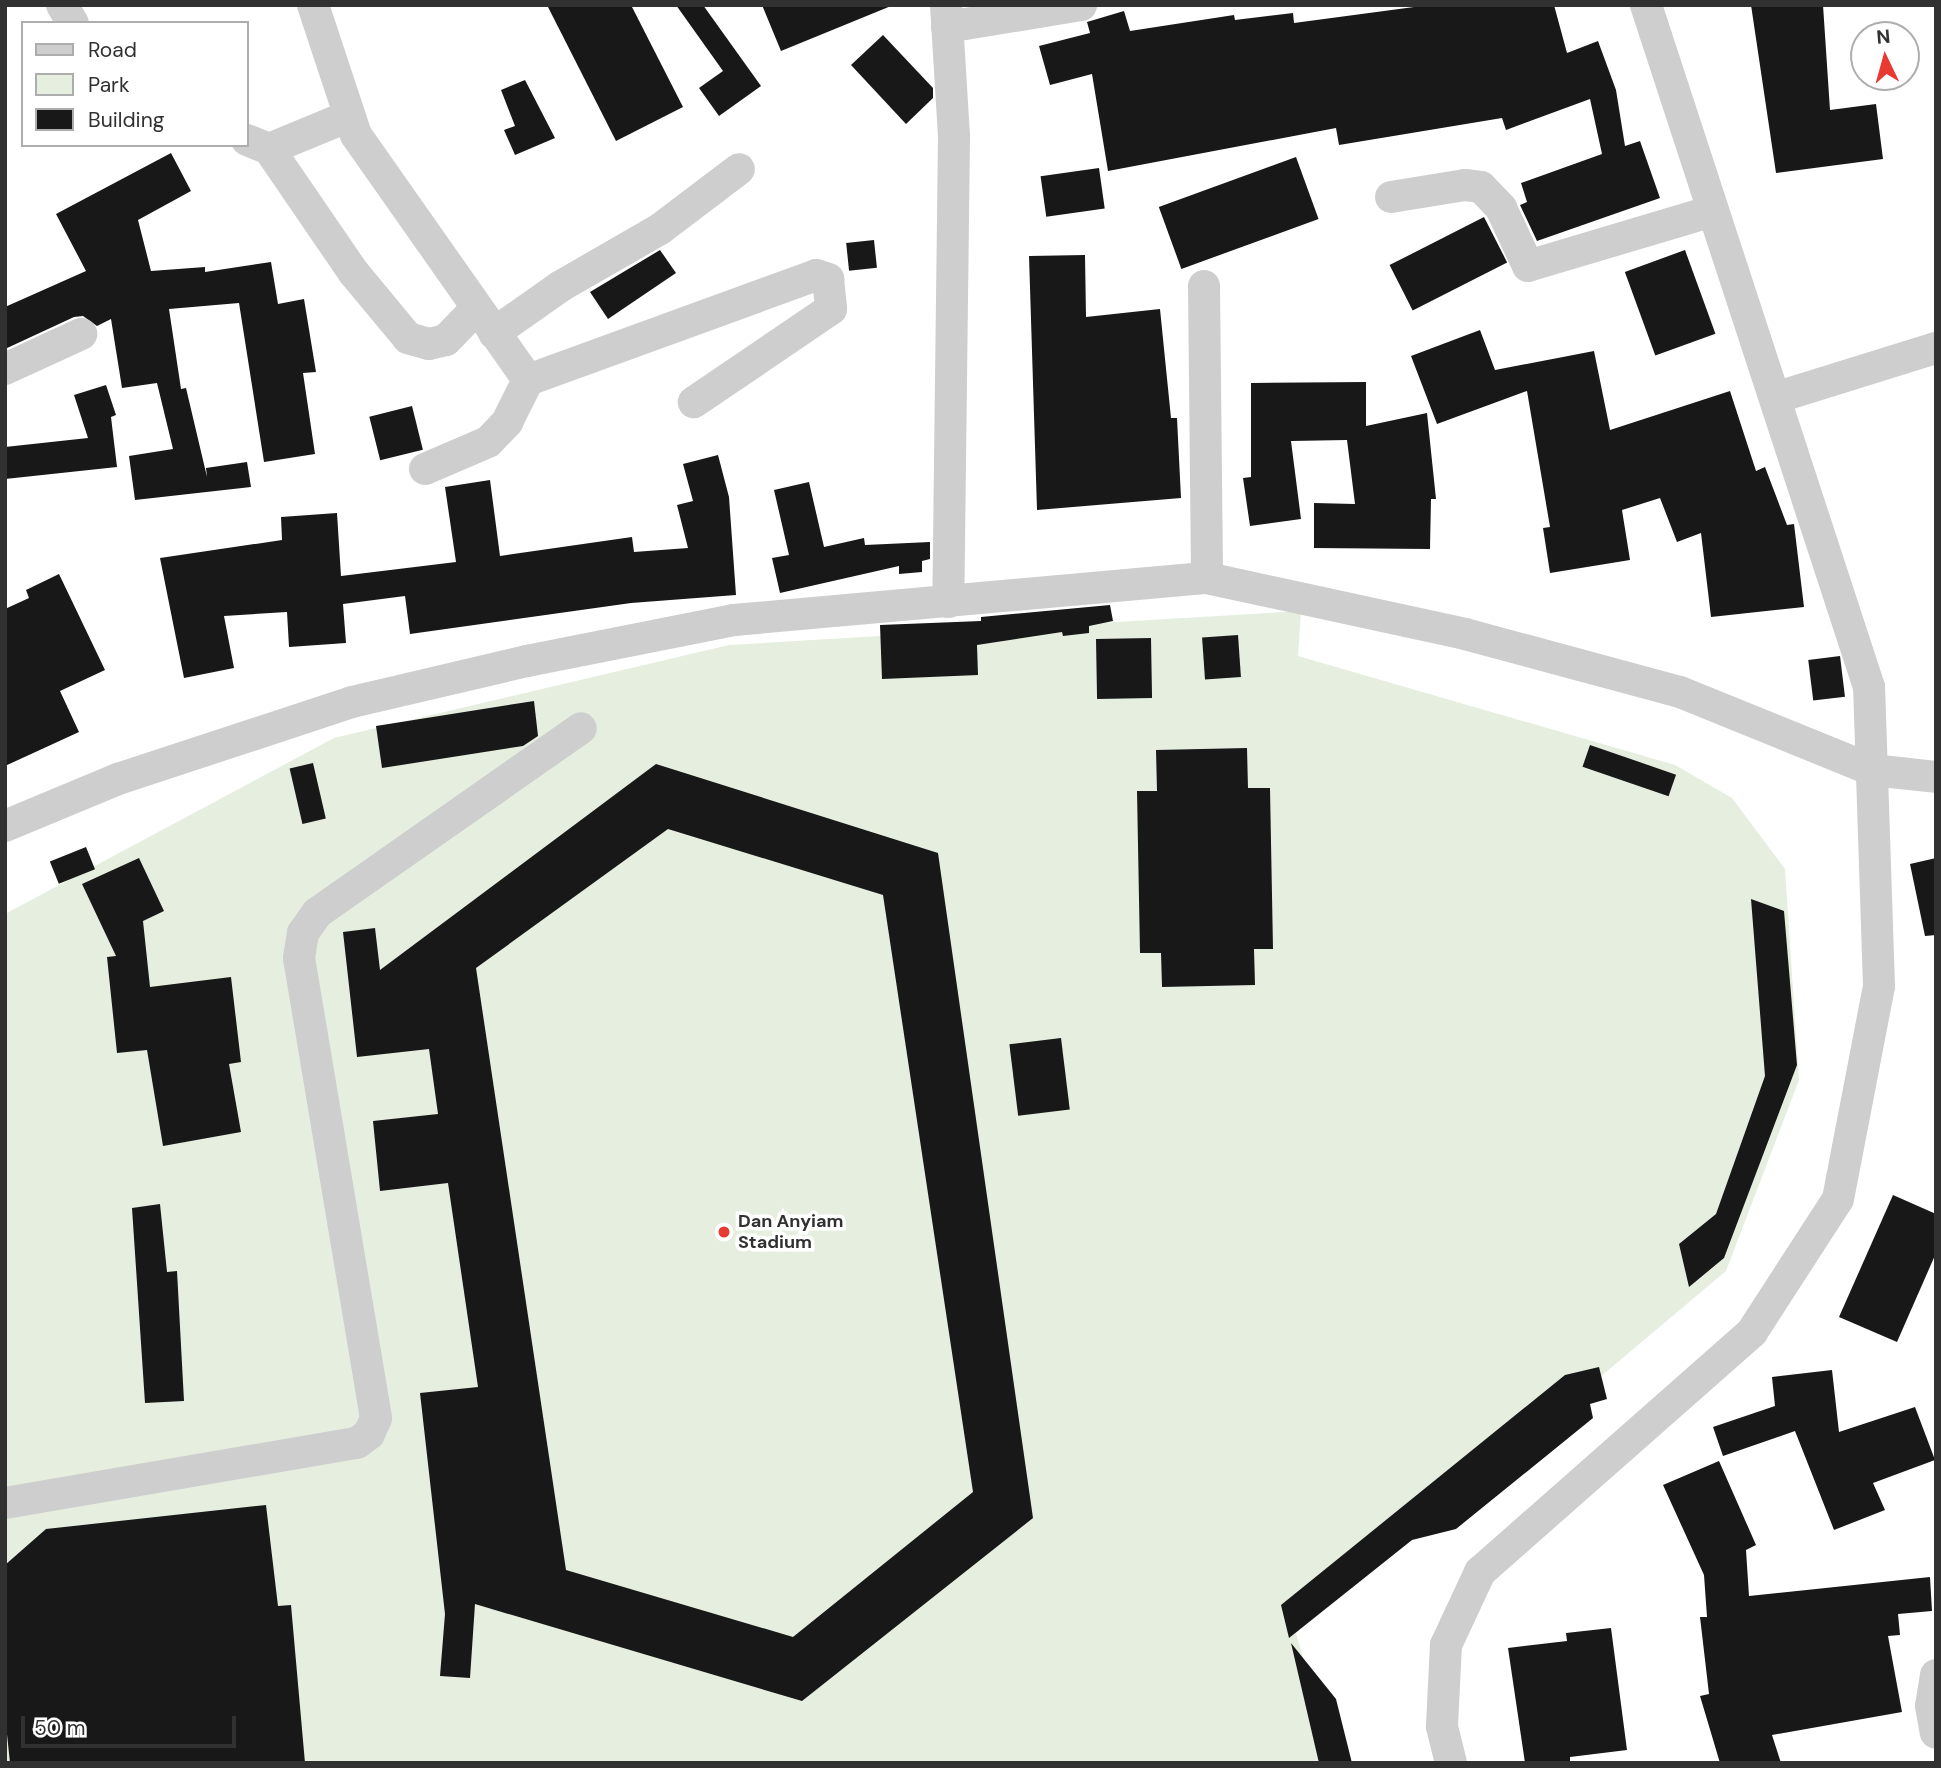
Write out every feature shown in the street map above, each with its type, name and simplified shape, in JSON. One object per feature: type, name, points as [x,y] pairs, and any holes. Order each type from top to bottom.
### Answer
[{"type":"street","points":[[62,5],[72,21]]},
{"type":"street","points":[[313,5],[356,135],[528,380]]},
{"type":"street","points":[[948,602],[954,136],[947,16],[1081,5]]},
{"type":"street","points":[[1451,1763],[1442,1726],[1446,1645],[1480,1572],[1752,1332],[1838,1199],[1879,986],[1869,687],[1646,5]]},
{"type":"street","points":[[349,116],[258,144],[354,273],[408,338],[429,344],[446,340],[561,286],[660,229],[739,169]]},
{"type":"street","points":[[1391,197],[1465,185],[1481,187],[1501,208],[1528,266],[1713,211]]},
{"type":"street","points":[[425,469],[488,442],[507,422],[528,380],[816,275],[828,279],[831,309],[694,402]]},
{"type":"street","points":[[1203,286],[1207,578]]},
{"type":"street","points":[[5,369],[81,334]]},
{"type":"street","points":[[1775,398],[1936,348]]},
{"type":"street","points":[[5,826],[118,779],[379,696],[734,620],[1207,578],[1465,634],[1680,692],[1872,770],[1936,777]]},
{"type":"street","points":[[5,1503],[356,1443],[369,1434],[376,1418],[299,958],[303,933],[317,913],[581,728]]},
{"type":"street","points":[[1936,1675],[1931,1706],[1936,1732]]},
{"type":"green space","points":[[1301,611],[1298,656],[1675,765],[1732,798],[1785,869],[1799,1080],[1726,1271],[1296,1633],[1333,1763],[5,1763],[5,914],[334,738],[729,645]]},
{"type":"building","points":[[547,5],[631,5],[683,107],[616,141]]},
{"type":"building","points":[[676,5],[703,5],[761,86],[719,116],[699,88],[723,71]]},
{"type":"building","points":[[762,5],[891,5],[891,6],[781,51]]},
{"type":"building","points":[[1429,5],[1554,5],[1567,53],[1598,41],[1616,90],[1625,146],[1640,141],[1660,198],[1537,241],[1520,205],[1527,202],[1521,183],[1602,154],[1590,99],[1506,130],[1502,118],[1339,145],[1336,128],[1108,171],[1092,74],[1050,85],[1039,46],[1090,33],[1087,22],[1124,11],[1130,31],[1234,15],[1235,20],[1293,13],[1294,23]]},
{"type":"building","points":[[1751,5],[1823,5],[1830,110],[1876,104],[1883,159],[1776,173]]},
{"type":"building","points":[[883,35],[933,88],[933,98],[906,124],[851,65]]},
{"type":"building","points":[[525,80],[555,138],[515,155],[504,130],[515,126],[501,90]]},
{"type":"building","points":[[171,153],[191,191],[138,220],[151,271],[205,267],[205,272],[271,262],[278,304],[304,299],[316,372],[303,373],[315,454],[264,462],[239,303],[169,309],[181,389],[186,388],[207,477],[206,468],[247,462],[251,487],[135,500],[129,456],[173,449],[157,383],[122,388],[111,319],[97,326],[83,316],[74,317],[5,349],[5,307],[86,271],[56,214]]},
{"type":"building","points":[[1296,157],[1319,219],[1181,269],[1159,207]]},
{"type":"building","points":[[1099,168],[1105,209],[1046,217],[1041,176]]},
{"type":"building","points":[[1484,217],[1507,262],[1413,311],[1390,265]]},
{"type":"building","points":[[874,240],[877,268],[849,271],[846,243]]},
{"type":"building","points":[[660,250],[676,273],[608,319],[590,292]]},
{"type":"building","points":[[1685,250],[1715,334],[1655,356],[1625,272]]},
{"type":"building","points":[[1085,255],[1086,317],[1160,309],[1171,418],[1177,418],[1181,498],[1037,510],[1029,256]]},
{"type":"building","points":[[1480,330],[1495,370],[1594,351],[1610,430],[1730,391],[1756,471],[1765,467],[1787,525],[1794,524],[1804,607],[1711,617],[1701,533],[1677,542],[1660,498],[1622,510],[1630,560],[1550,573],[1543,528],[1550,527],[1527,391],[1437,424],[1411,356]]},
{"type":"building","points":[[1366,382],[1366,426],[1427,413],[1436,499],[1431,499],[1430,549],[1314,548],[1314,503],[1355,504],[1347,440],[1291,441],[1301,519],[1250,526],[1243,478],[1251,477],[1251,383]]},
{"type":"building","points":[[106,385],[116,415],[111,417],[117,467],[5,479],[5,447],[88,438],[74,395]]},
{"type":"building","points":[[412,406],[423,450],[380,460],[369,417]]},
{"type":"building","points":[[718,455],[729,497],[736,595],[631,603],[410,634],[405,596],[343,604],[346,643],[289,647],[287,612],[224,616],[234,668],[184,678],[160,558],[282,540],[281,517],[337,513],[341,576],[456,562],[445,487],[490,480],[500,556],[632,537],[634,552],[688,548],[677,505],[693,501],[683,464]]},
{"type":"building","points":[[809,482],[824,547],[864,538],[865,545],[930,542],[930,559],[922,561],[922,572],[899,574],[899,566],[780,593],[772,558],[789,555],[774,490]]},
{"type":"building","points":[[59,574],[105,670],[60,691],[79,732],[5,766],[5,609],[29,598],[26,590]]},
{"type":"building","points":[[1110,605],[1113,621],[1089,626],[1089,633],[1063,636],[1062,632],[977,645],[978,675],[882,679],[880,625],[981,621],[981,617]]},
{"type":"building","points":[[1238,635],[1241,677],[1205,679],[1202,638]]},
{"type":"building","points":[[1151,638],[1152,698],[1097,699],[1096,639]]},
{"type":"building","points":[[1840,656],[1845,697],[1813,701],[1808,660]]},
{"type":"building","points":[[534,701],[538,736],[523,746],[382,768],[376,726]]},
{"type":"building","points":[[1590,745],[1676,775],[1669,796],[1583,767]]},
{"type":"building","points":[[1247,748],[1248,788],[1270,788],[1273,949],[1254,949],[1255,985],[1162,987],[1161,953],[1140,953],[1137,791],[1157,791],[1156,750]]},
{"type":"building","points":[[313,763],[326,819],[302,824],[290,768]]},
{"type":"building","points":[[656,764],[938,853],[1033,1518],[802,1701],[475,1604],[470,1678],[440,1676],[445,1614],[420,1393],[478,1387],[448,1183],[380,1191],[373,1121],[438,1114],[429,1049],[357,1057],[343,932],[375,928],[380,970]],"holes":[[[668,829],[883,895],[973,1492],[793,1637],[566,1570],[476,968]]]},
{"type":"building","points":[[86,847],[95,869],[59,884],[50,862]]},
{"type":"building","points":[[139,858],[164,911],[143,921],[150,987],[231,977],[241,1062],[229,1064],[241,1132],[163,1146],[147,1050],[117,1053],[107,957],[116,956],[82,884]]},
{"type":"building","points":[[1936,858],[1936,935],[1925,936],[1910,864]]},
{"type":"building","points":[[1751,899],[1784,911],[1797,1065],[1724,1258],[1689,1287],[1679,1244],[1716,1214],[1765,1076]]},
{"type":"building","points":[[1061,1038],[1070,1109],[1018,1116],[1009,1044]]},
{"type":"building","points":[[1893,1195],[1936,1214],[1936,1253],[1897,1342],[1839,1317]]},
{"type":"building","points":[[160,1204],[167,1272],[177,1271],[184,1401],[145,1403],[132,1208]]},
{"type":"building","points":[[1599,1367],[1607,1399],[1590,1404],[1593,1418],[1456,1529],[1412,1540],[1289,1638],[1281,1605],[1565,1375]]},
{"type":"building","points":[[1832,1370],[1839,1432],[1915,1407],[1935,1460],[1873,1483],[1885,1510],[1834,1530],[1795,1431],[1723,1456],[1713,1427],[1775,1406],[1772,1377]]},
{"type":"building","points":[[1719,1461],[1756,1545],[1746,1550],[1749,1596],[1930,1577],[1932,1611],[1898,1614],[1900,1635],[1888,1636],[1902,1712],[1772,1735],[1781,1763],[1720,1763],[1700,1696],[1709,1694],[1700,1617],[1707,1617],[1704,1575],[1663,1485]]},
{"type":"building","points":[[266,1505],[278,1606],[291,1605],[305,1763],[10,1763],[5,1715],[5,1565],[46,1529]]},
{"type":"building","points":[[1611,1628],[1627,1750],[1570,1757],[1570,1763],[1525,1763],[1508,1648],[1567,1641],[1566,1633]]},
{"type":"building","points":[[1291,1643],[1336,1699],[1352,1763],[1319,1763]]},
{"type":"place","name":"Dan Anyiam Stadium","points":[[724,1232]]}]
